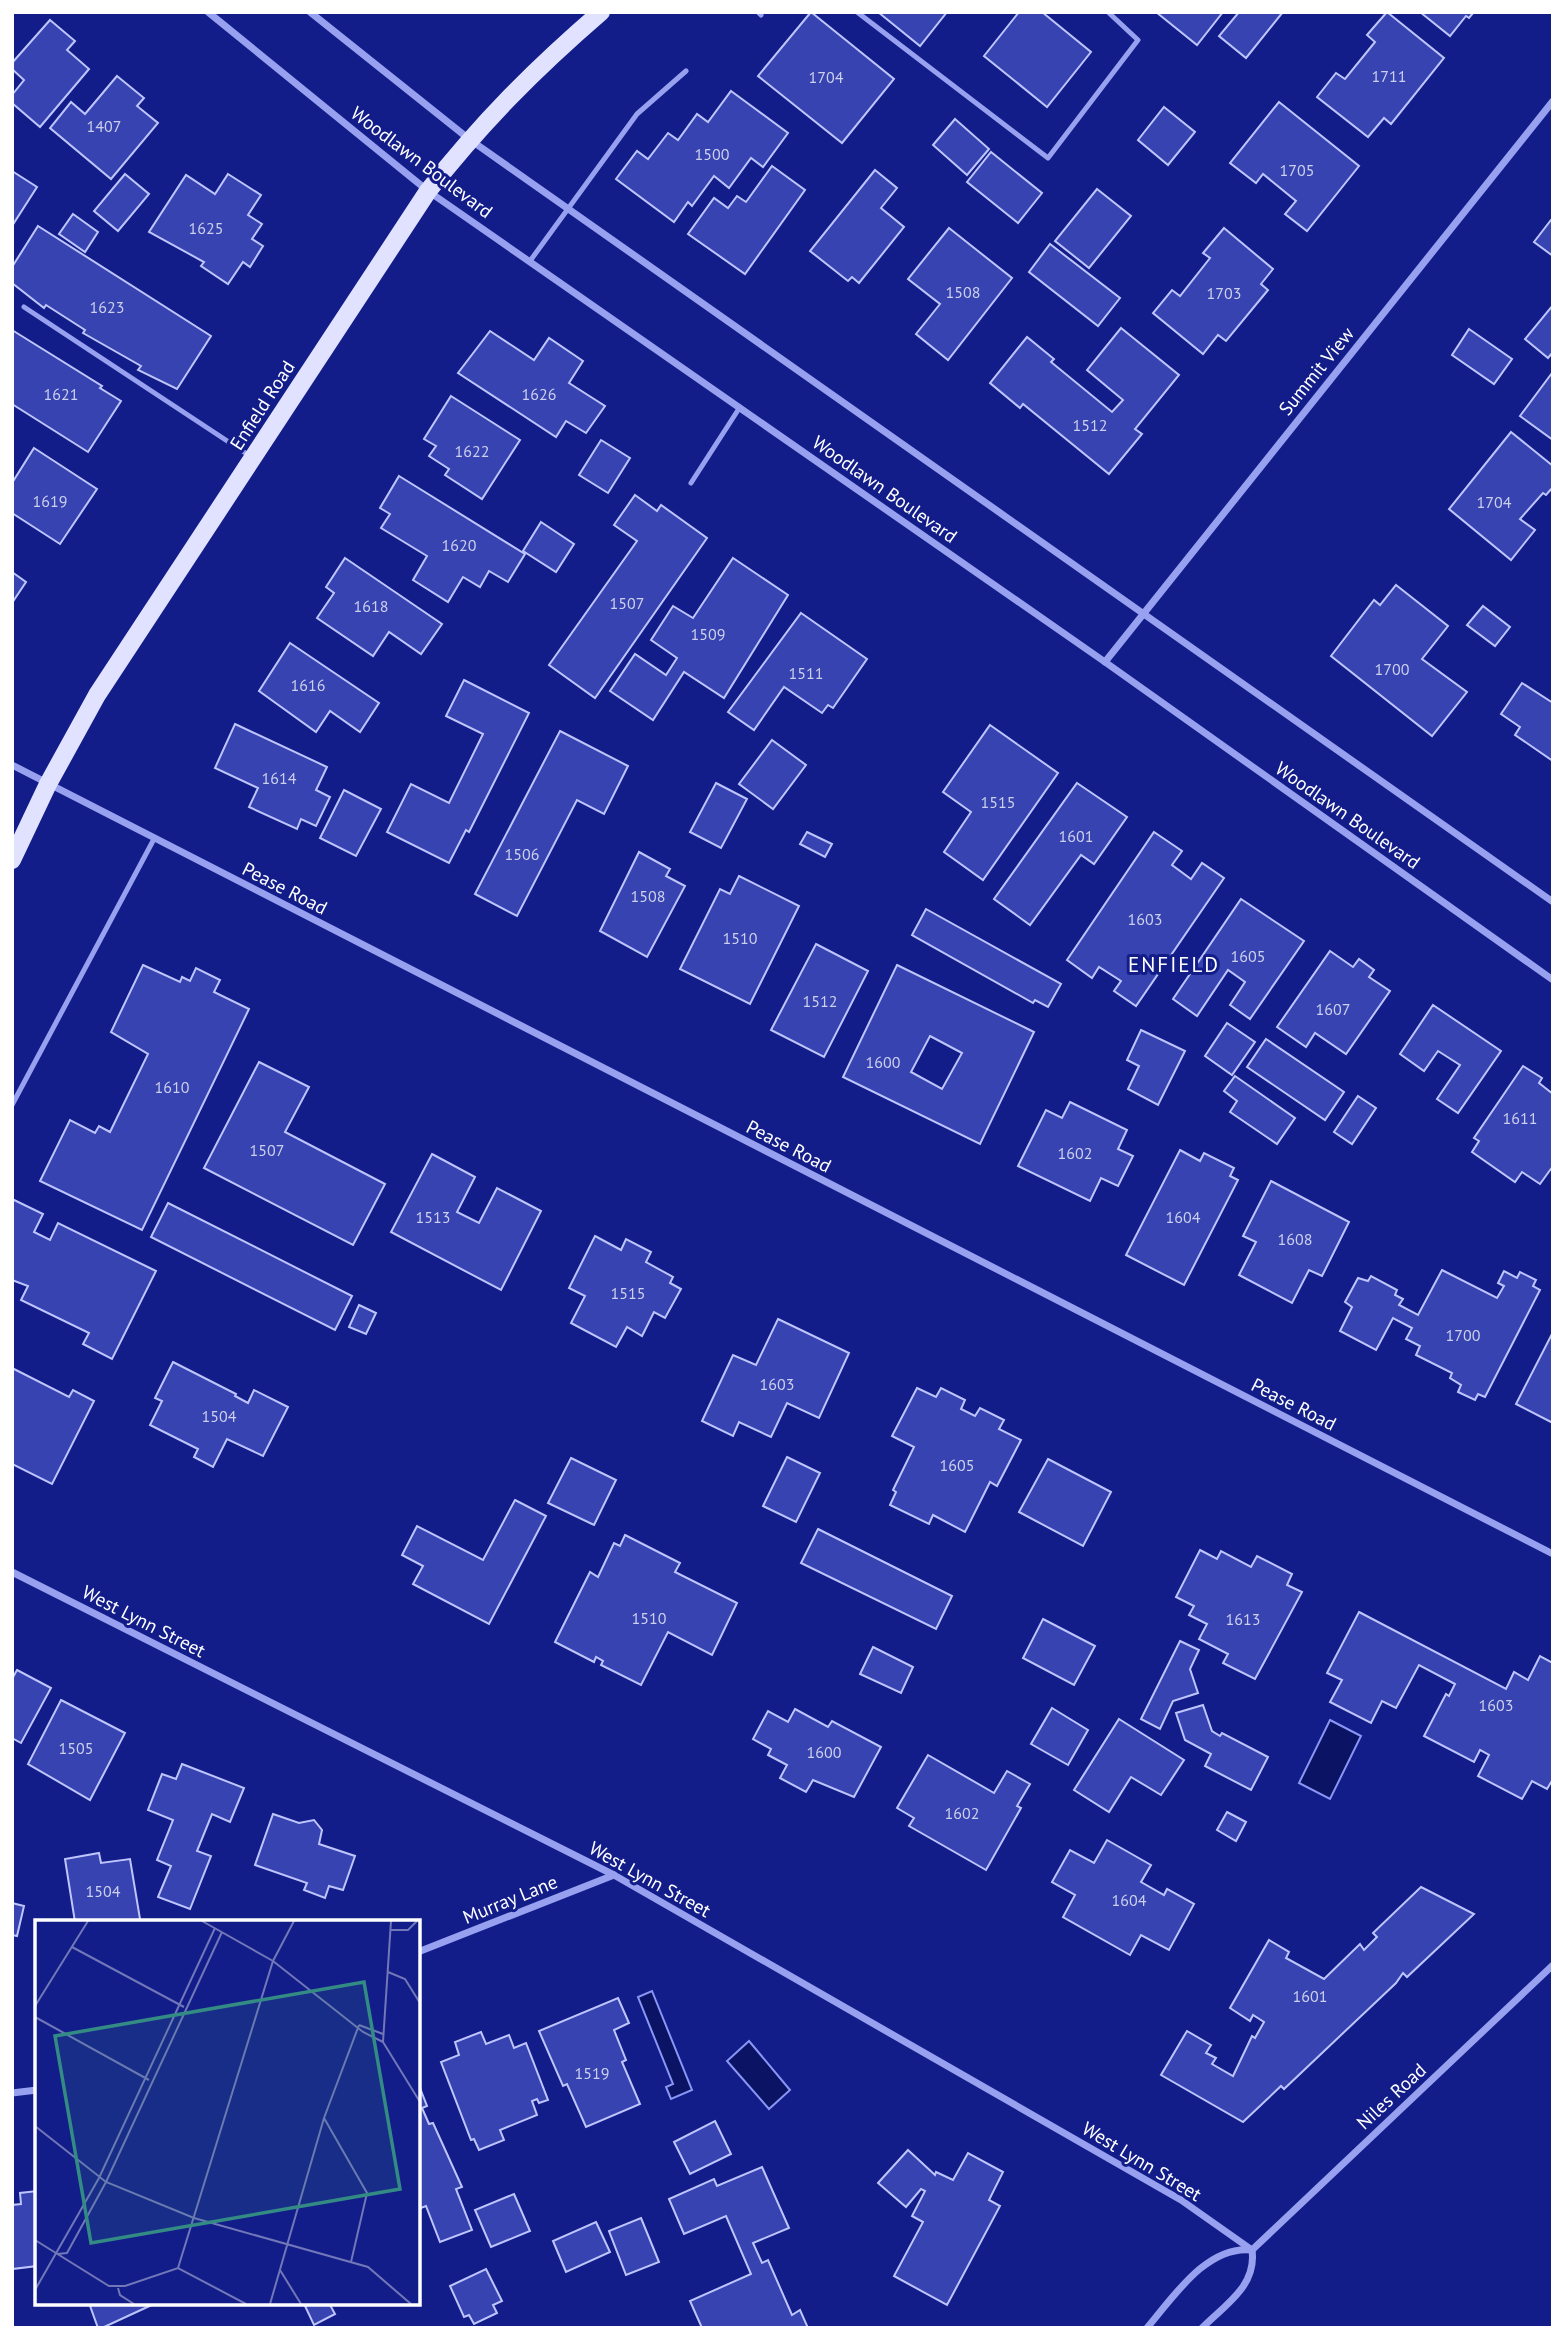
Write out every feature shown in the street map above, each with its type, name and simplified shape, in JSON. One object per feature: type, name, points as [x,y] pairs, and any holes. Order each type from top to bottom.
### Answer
[{"type":"main road","name":"Enfield Road","points":[[12,860],[48,784],[97,695],[428,191],[468,139],[532,71],[601,12]]},
{"type":"street","name":"Woodlawn Boulevard","points":[[208,12],[428,191],[1105,662],[1553,980]]},
{"type":"street","points":[[310,12],[468,139],[1553,902]]},
{"type":"street","name":"Summit View","points":[[1105,662],[1553,102]]},
{"type":"street","name":"Pease Road","points":[[12,765],[1553,1554]]},
{"type":"street","name":"West Lynn Street","points":[[12,1573],[614,1875],[1181,2200],[1252,2250]]},
{"type":"street","name":"Murray Lane","points":[[420,1951],[614,1875]]},
{"type":"street","name":"Niles Road","points":[[1252,2250],[1553,1965]]},
{"type":"street","points":[[12,2092],[35,2090]]},
{"type":"street","points":[[1147,2328],[1211,2260],[1237,2248],[1252,2250],[1254,2264],[1244,2287],[1202,2328]]},
{"type":"lane","points":[[857,12],[1048,158],[1138,40],[1108,12]]},
{"type":"lane","points":[[530,261],[637,114],[686,71]]},
{"type":"lane","points":[[24,307],[253,458]]},
{"type":"lane","points":[[691,483],[740,407]]},
{"type":"lane","points":[[12,1105],[154,839]]},
{"type":"shaded area","points":[[1330,1720],[1361,1736],[1330,1799],[1299,1783]]},
{"type":"shaded area","points":[[652,1991],[692,2090],[671,2099],[666,2087],[673,2084],[638,1997]]},
{"type":"shaded area","points":[[749,2041],[790,2090],[769,2109],[727,2061]]},
{"type":"building","points":[[811,12],[894,79],[842,143],[758,76]]},
{"type":"building","points":[[878,12],[947,12],[920,46]]},
{"type":"building","points":[[1019,12],[1042,12],[1091,52],[1047,107],[984,56]]},
{"type":"building","points":[[1156,12],[1223,12],[1197,45]]},
{"type":"building","points":[[1239,12],[1283,12],[1246,58],[1219,36]]},
{"type":"building","points":[[1387,12],[1444,58],[1391,124],[1384,118],[1368,137],[1317,97],[1336,73],[1345,79],[1375,42],[1367,35]]},
{"type":"building","points":[[1420,12],[1474,12],[1469,18],[1466,16],[1450,36]]},
{"type":"building","points":[[50,20],[75,41],[67,50],[89,69],[40,127],[12,103],[12,95],[24,80],[12,69],[12,63]]},
{"type":"building","points":[[117,76],[144,98],[137,106],[158,123],[111,179],[50,128],[71,102],[85,114]]},
{"type":"building","points":[[731,91],[788,133],[763,167],[751,158],[729,188],[714,176],[692,206],[688,202],[674,222],[616,179],[637,151],[648,159],[668,133],[678,140],[697,114],[708,122]]},
{"type":"building","points":[[1279,102],[1359,166],[1307,231],[1285,214],[1296,201],[1263,174],[1256,183],[1230,163]]},
{"type":"building","points":[[1164,107],[1195,132],[1168,165],[1138,140]]},
{"type":"building","points":[[955,119],[989,149],[967,175],[933,145]]},
{"type":"building","points":[[991,152],[1042,193],[1018,223],[967,182]]},
{"type":"building","points":[[772,166],[805,190],[745,274],[688,234],[714,198],[728,208],[737,196],[746,202]]},
{"type":"building","points":[[875,170],[897,188],[881,208],[904,227],[859,283],[852,277],[848,281],[810,251]]},
{"type":"building","points":[[12,171],[37,187],[12,226]]},
{"type":"building","points":[[125,174],[149,194],[118,231],[94,211]]},
{"type":"building","points":[[228,174],[261,195],[248,215],[262,224],[252,239],[263,246],[250,267],[243,262],[228,284],[201,266],[204,262],[149,232],[186,175],[215,194]]},
{"type":"building","points":[[1097,189],[1131,216],[1089,268],[1055,241]]},
{"type":"building","points":[[73,214],[98,232],[85,252],[59,234]]},
{"type":"building","points":[[1551,220],[1553,221],[1553,256],[1534,242]]},
{"type":"building","points":[[38,226],[211,336],[177,389],[138,370],[141,366],[83,333],[85,330],[46,305],[44,308],[12,283],[12,267]]},
{"type":"building","points":[[949,228],[1012,278],[948,360],[916,334],[940,304],[908,279]]},
{"type":"building","points":[[1224,228],[1273,269],[1261,284],[1268,290],[1226,341],[1218,335],[1203,354],[1153,313],[1172,290],[1180,296],[1210,258],[1203,253]]},
{"type":"building","points":[[1050,244],[1120,298],[1098,326],[1029,272]]},
{"type":"building","points":[[1553,305],[1553,352],[1548,358],[1525,339]]},
{"type":"building","points":[[1121,328],[1179,375],[1135,429],[1142,434],[1109,474],[1023,404],[1020,408],[990,383],[1027,337],[1054,359],[1051,362],[1112,412],[1123,400],[1087,370]]},
{"type":"building","points":[[1469,329],[1512,359],[1494,384],[1452,355]]},
{"type":"building","points":[[12,330],[102,386],[100,388],[121,401],[88,452],[12,404]]},
{"type":"building","points":[[490,331],[534,360],[549,338],[583,361],[569,383],[605,406],[586,433],[566,421],[556,437],[458,373]]},
{"type":"building","points":[[1553,374],[1553,440],[1520,416]]},
{"type":"building","points":[[451,396],[520,440],[482,499],[445,475],[449,469],[429,456],[436,446],[424,439]]},
{"type":"building","points":[[1511,432],[1553,466],[1553,487],[1546,495],[1543,493],[1520,519],[1535,530],[1511,560],[1449,509]]},
{"type":"building","points":[[601,440],[630,458],[608,493],[579,475]]},
{"type":"building","points":[[34,448],[97,489],[60,544],[12,513],[12,483]]},
{"type":"building","points":[[399,476],[525,554],[508,582],[489,571],[480,587],[463,577],[448,602],[413,580],[427,556],[381,528],[390,514],[380,508]]},
{"type":"building","points":[[635,495],[657,511],[661,505],[707,538],[595,698],[549,665],[637,541],[614,525]]},
{"type":"building","points":[[541,522],[574,544],[556,572],[523,551]]},
{"type":"building","points":[[345,558],[442,624],[421,654],[389,632],[373,656],[317,618],[334,593],[326,587]]},
{"type":"building","points":[[733,558],[788,595],[724,698],[684,672],[653,720],[610,691],[635,654],[666,675],[677,658],[651,640],[673,606],[693,618]]},
{"type":"building","points":[[12,572],[26,582],[12,603]]},
{"type":"building","points":[[1396,585],[1448,626],[1422,659],[1467,692],[1432,736],[1331,656],[1374,600],[1380,605]]},
{"type":"building","points":[[1483,606],[1510,627],[1495,646],[1467,625]]},
{"type":"building","points":[[801,613],[867,659],[833,708],[828,705],[822,713],[784,687],[754,730],[728,712]]},
{"type":"building","points":[[290,643],[379,703],[360,732],[330,711],[316,732],[259,691]]},
{"type":"building","points":[[464,680],[529,713],[469,832],[466,830],[449,863],[387,832],[411,784],[449,803],[483,734],[446,716]]},
{"type":"building","points":[[1522,683],[1553,703],[1553,761],[1515,735],[1520,727],[1501,714]]},
{"type":"building","points":[[235,724],[327,767],[316,790],[330,797],[316,826],[301,819],[297,829],[249,807],[258,788],[215,768]]},
{"type":"building","points":[[990,725],[1058,773],[983,880],[944,852],[971,812],[943,792]]},
{"type":"building","points":[[560,731],[628,766],[604,814],[577,800],[517,916],[475,894]]},
{"type":"building","points":[[772,740],[806,765],[773,809],[739,784]]},
{"type":"building","points":[[716,783],[747,799],[721,848],[690,832]]},
{"type":"building","points":[[1077,783],[1127,817],[1094,864],[1081,855],[1030,925],[994,899]]},
{"type":"building","points":[[344,790],[381,809],[356,856],[320,838]]},
{"type":"building","points":[[807,832],[832,844],[825,857],[800,844]]},
{"type":"building","points":[[1154,832],[1182,851],[1172,865],[1191,879],[1202,863],[1224,878],[1136,1006],[1114,991],[1121,981],[1099,967],[1092,978],[1067,960]]},
{"type":"building","points":[[639,852],[670,869],[666,876],[685,886],[647,957],[600,931]]},
{"type":"building","points":[[739,876],[799,906],[750,1004],[680,969],[720,889],[730,894]]},
{"type":"building","points":[[1241,899],[1304,941],[1250,1019],[1230,1005],[1245,982],[1228,970],[1197,1016],[1173,999]]},
{"type":"building","points":[[926,909],[1061,984],[1048,1007],[1035,1000],[1033,1003],[912,935]]},
{"type":"building","points":[[816,944],[868,971],[824,1057],[771,1030]]},
{"type":"building","points":[[1330,951],[1353,967],[1359,959],[1374,970],[1369,977],[1390,991],[1346,1054],[1315,1033],[1306,1047],[1277,1027]]},
{"type":"building","points":[[143,965],[180,982],[182,977],[190,981],[196,968],[220,980],[214,992],[249,1009],[142,1230],[40,1181],[70,1120],[95,1133],[99,1126],[110,1132],[148,1054],[111,1032]]},
{"type":"building","points":[[897,965],[1034,1032],[980,1144],[843,1077]],"holes":[[[930,1036],[962,1053],[942,1089],[911,1072]]]},
{"type":"building","points":[[1433,1005],[1501,1051],[1458,1113],[1437,1099],[1460,1065],[1438,1051],[1424,1071],[1400,1054]]},
{"type":"building","points":[[1227,1023],[1255,1042],[1232,1075],[1205,1056]]},
{"type":"building","points":[[1141,1030],[1185,1051],[1158,1105],[1128,1089],[1139,1066],[1127,1060]]},
{"type":"building","points":[[1266,1039],[1344,1092],[1325,1120],[1247,1067]]},
{"type":"building","points":[[259,1062],[309,1087],[285,1132],[385,1184],[353,1245],[204,1168]]},
{"type":"building","points":[[1523,1066],[1542,1078],[1539,1083],[1553,1094],[1553,1166],[1540,1184],[1522,1172],[1515,1182],[1472,1152],[1479,1141],[1474,1138]]},
{"type":"building","points":[[1235,1076],[1295,1118],[1277,1144],[1230,1112],[1237,1101],[1224,1091]]},
{"type":"building","points":[[1358,1096],[1376,1108],[1352,1144],[1334,1132]]},
{"type":"building","points":[[1070,1102],[1127,1130],[1118,1149],[1133,1156],[1118,1186],[1101,1178],[1090,1201],[1018,1166],[1046,1110],[1062,1118]]},
{"type":"building","points":[[1180,1150],[1200,1161],[1204,1153],[1234,1168],[1230,1176],[1238,1180],[1184,1285],[1126,1255]]},
{"type":"building","points":[[432,1154],[475,1177],[457,1212],[479,1223],[497,1188],[541,1211],[501,1290],[391,1232]]},
{"type":"building","points":[[1271,1181],[1349,1222],[1322,1276],[1309,1270],[1292,1303],[1239,1275],[1256,1242],[1243,1236]]},
{"type":"building","points":[[12,1199],[43,1214],[34,1232],[50,1240],[58,1223],[156,1271],[112,1359],[83,1344],[89,1333],[21,1300],[28,1286],[12,1280]]},
{"type":"building","points":[[168,1203],[352,1296],[335,1330],[151,1237]]},
{"type":"building","points":[[595,1236],[621,1250],[626,1239],[651,1252],[646,1262],[673,1277],[670,1283],[681,1289],[665,1318],[654,1312],[642,1336],[627,1327],[616,1347],[571,1323],[585,1296],[569,1288]]},
{"type":"building","points":[[1442,1270],[1497,1298],[1504,1286],[1498,1283],[1504,1271],[1517,1278],[1520,1272],[1536,1280],[1533,1286],[1540,1290],[1485,1397],[1478,1394],[1475,1400],[1458,1392],[1461,1385],[1450,1378],[1452,1373],[1416,1355],[1420,1346],[1406,1339],[1412,1328],[1393,1318],[1376,1350],[1340,1331],[1352,1307],[1345,1302],[1358,1278],[1368,1281],[1371,1276],[1397,1290],[1395,1295],[1403,1299],[1399,1305],[1418,1315]]},
{"type":"building","points":[[359,1305],[376,1313],[366,1334],[349,1327]]},
{"type":"building","points":[[778,1319],[849,1353],[819,1418],[787,1403],[771,1437],[739,1422],[733,1436],[702,1421],[733,1355],[756,1365]]},
{"type":"building","points":[[1553,1332],[1553,1423],[1516,1404]]},
{"type":"building","points":[[173,1362],[236,1394],[235,1396],[248,1403],[254,1390],[288,1407],[263,1456],[227,1439],[213,1467],[194,1457],[198,1449],[150,1425],[162,1401],[155,1398]]},
{"type":"building","points":[[12,1368],[69,1397],[73,1390],[94,1401],[52,1484],[12,1464]]},
{"type":"building","points":[[917,1388],[936,1397],[941,1388],[965,1400],[961,1409],[975,1416],[980,1408],[1004,1420],[999,1429],[1021,1440],[997,1486],[990,1482],[965,1532],[933,1515],[929,1524],[890,1505],[896,1492],[893,1490],[914,1447],[892,1436]]},
{"type":"building","points":[[787,1457],[820,1473],[796,1522],[763,1506]]},
{"type":"building","points":[[571,1458],[616,1480],[594,1525],[548,1503]]},
{"type":"building","points":[[1048,1459],[1111,1492],[1083,1546],[1019,1512]]},
{"type":"building","points":[[515,1500],[546,1516],[489,1624],[413,1584],[423,1566],[402,1555],[417,1526],[483,1560]]},
{"type":"building","points":[[818,1529],[952,1596],[936,1629],[801,1563]]},
{"type":"building","points":[[625,1535],[680,1563],[675,1572],[737,1603],[712,1655],[668,1632],[641,1685],[601,1665],[603,1661],[596,1657],[594,1662],[555,1642],[590,1572],[598,1577],[614,1543],[620,1546]]},
{"type":"building","points":[[1200,1550],[1217,1559],[1221,1551],[1251,1567],[1257,1556],[1292,1574],[1287,1585],[1302,1592],[1255,1679],[1223,1663],[1228,1654],[1199,1639],[1207,1624],[1189,1615],[1194,1606],[1176,1597]]},
{"type":"building","points":[[1359,1612],[1506,1689],[1514,1672],[1528,1680],[1540,1656],[1553,1663],[1553,1779],[1547,1789],[1532,1781],[1522,1799],[1478,1776],[1489,1755],[1480,1750],[1474,1762],[1424,1736],[1446,1694],[1449,1696],[1455,1684],[1419,1665],[1396,1708],[1382,1701],[1371,1723],[1330,1702],[1342,1680],[1327,1673]]},
{"type":"building","points":[[1043,1619],[1095,1646],[1074,1685],[1023,1658]]},
{"type":"building","points":[[1180,1641],[1199,1650],[1190,1669],[1198,1693],[1173,1701],[1160,1729],[1141,1719]]},
{"type":"building","points":[[873,1647],[913,1667],[901,1693],[860,1674]]},
{"type":"building","points":[[17,1670],[51,1688],[21,1743],[12,1738],[12,1679]]},
{"type":"building","points":[[61,1700],[125,1733],[90,1800],[28,1764]]},
{"type":"building","points":[[1203,1705],[1212,1731],[1220,1736],[1222,1733],[1268,1757],[1251,1790],[1205,1766],[1211,1754],[1185,1740],[1176,1713]]},
{"type":"building","points":[[1052,1708],[1088,1730],[1068,1765],[1031,1744]]},
{"type":"building","points":[[795,1709],[828,1727],[832,1721],[881,1747],[854,1797],[813,1780],[806,1792],[780,1778],[787,1765],[768,1755],[771,1749],[753,1739],[768,1711],[788,1722]]},
{"type":"building","points":[[1119,1719],[1184,1760],[1161,1795],[1131,1777],[1109,1812],[1074,1790]]},
{"type":"building","points":[[928,1755],[994,1793],[1007,1771],[1030,1784],[1017,1806],[1021,1808],[986,1870],[909,1826],[914,1818],[897,1808]]},
{"type":"building","points":[[182,1764],[244,1788],[230,1822],[212,1814],[197,1851],[211,1856],[190,1909],[158,1897],[171,1866],[157,1860],[173,1820],[148,1810],[162,1774],[176,1779]]},
{"type":"building","points":[[1227,1812],[1246,1822],[1236,1841],[1217,1830]]},
{"type":"building","points":[[273,1814],[299,1823],[314,1820],[322,1830],[319,1844],[355,1856],[343,1890],[329,1886],[325,1898],[304,1890],[307,1883],[255,1865]]},
{"type":"building","points":[[1107,1840],[1151,1865],[1141,1882],[1164,1895],[1167,1889],[1194,1904],[1169,1950],[1141,1935],[1130,1955],[1063,1917],[1075,1895],[1052,1882],[1070,1850],[1094,1863]]},
{"type":"building","points":[[99,1853],[101,1863],[130,1859],[140,1919],[75,1920],[65,1859]]},
{"type":"building","points":[[1421,1887],[1474,1914],[1407,1977],[1403,1973],[1396,1983],[1284,2089],[1281,2086],[1243,2122],[1161,2075],[1187,2031],[1211,2045],[1206,2053],[1216,2058],[1212,2064],[1233,2076],[1252,2036],[1255,2038],[1264,2022],[1253,2015],[1250,2021],[1230,2008],[1269,1940],[1289,1952],[1286,1958],[1324,1979],[1360,1944],[1364,1950],[1377,1937],[1373,1933]]},
{"type":"building","points":[[12,1903],[24,1906],[17,1936],[12,1935]]},
{"type":"building","points":[[618,1998],[629,2023],[614,2030],[626,2060],[622,2062],[640,2104],[586,2127],[567,2084],[563,2086],[539,2031]]},
{"type":"building","points":[[481,2032],[486,2044],[509,2035],[514,2048],[526,2043],[548,2100],[539,2103],[537,2099],[532,2101],[537,2115],[500,2130],[504,2140],[479,2150],[474,2139],[471,2140],[441,2062],[459,2055],[455,2042]]},
{"type":"building","points":[[420,2088],[427,2106],[422,2108],[429,2124],[433,2123],[462,2187],[456,2189],[472,2230],[440,2242],[426,2206],[420,2208]]},
{"type":"building","points":[[715,2121],[731,2154],[690,2174],[674,2142]]},
{"type":"building","points":[[908,2150],[935,2175],[936,2172],[953,2180],[968,2153],[1003,2172],[989,2200],[1000,2206],[947,2305],[894,2276],[923,2222],[912,2216],[925,2191],[921,2189],[906,2207],[878,2183]]},
{"type":"building","points":[[762,2167],[789,2228],[753,2243],[762,2263],[768,2260],[792,2315],[800,2310],[808,2328],[702,2328],[690,2301],[751,2274],[726,2216],[684,2234],[669,2199],[714,2179],[717,2186]]},
{"type":"building","points":[[35,2191],[35,2266],[12,2269],[12,2205],[21,2204],[20,2193]]},
{"type":"building","points":[[514,2194],[530,2231],[491,2247],[475,2210]]},
{"type":"building","points":[[641,2218],[659,2262],[626,2275],[609,2231]]},
{"type":"building","points":[[596,2222],[610,2252],[566,2272],[553,2241]]},
{"type":"building","points":[[486,2269],[502,2301],[493,2305],[497,2313],[474,2324],[469,2315],[464,2317],[450,2286]]},
{"type":"building","points":[[90,2305],[152,2305],[102,2328],[98,2328]]},
{"type":"building","points":[[330,2305],[335,2314],[314,2325],[305,2306]]},
{"type":"district","name":"ENFIELD","points":[[1174,964]]}]
